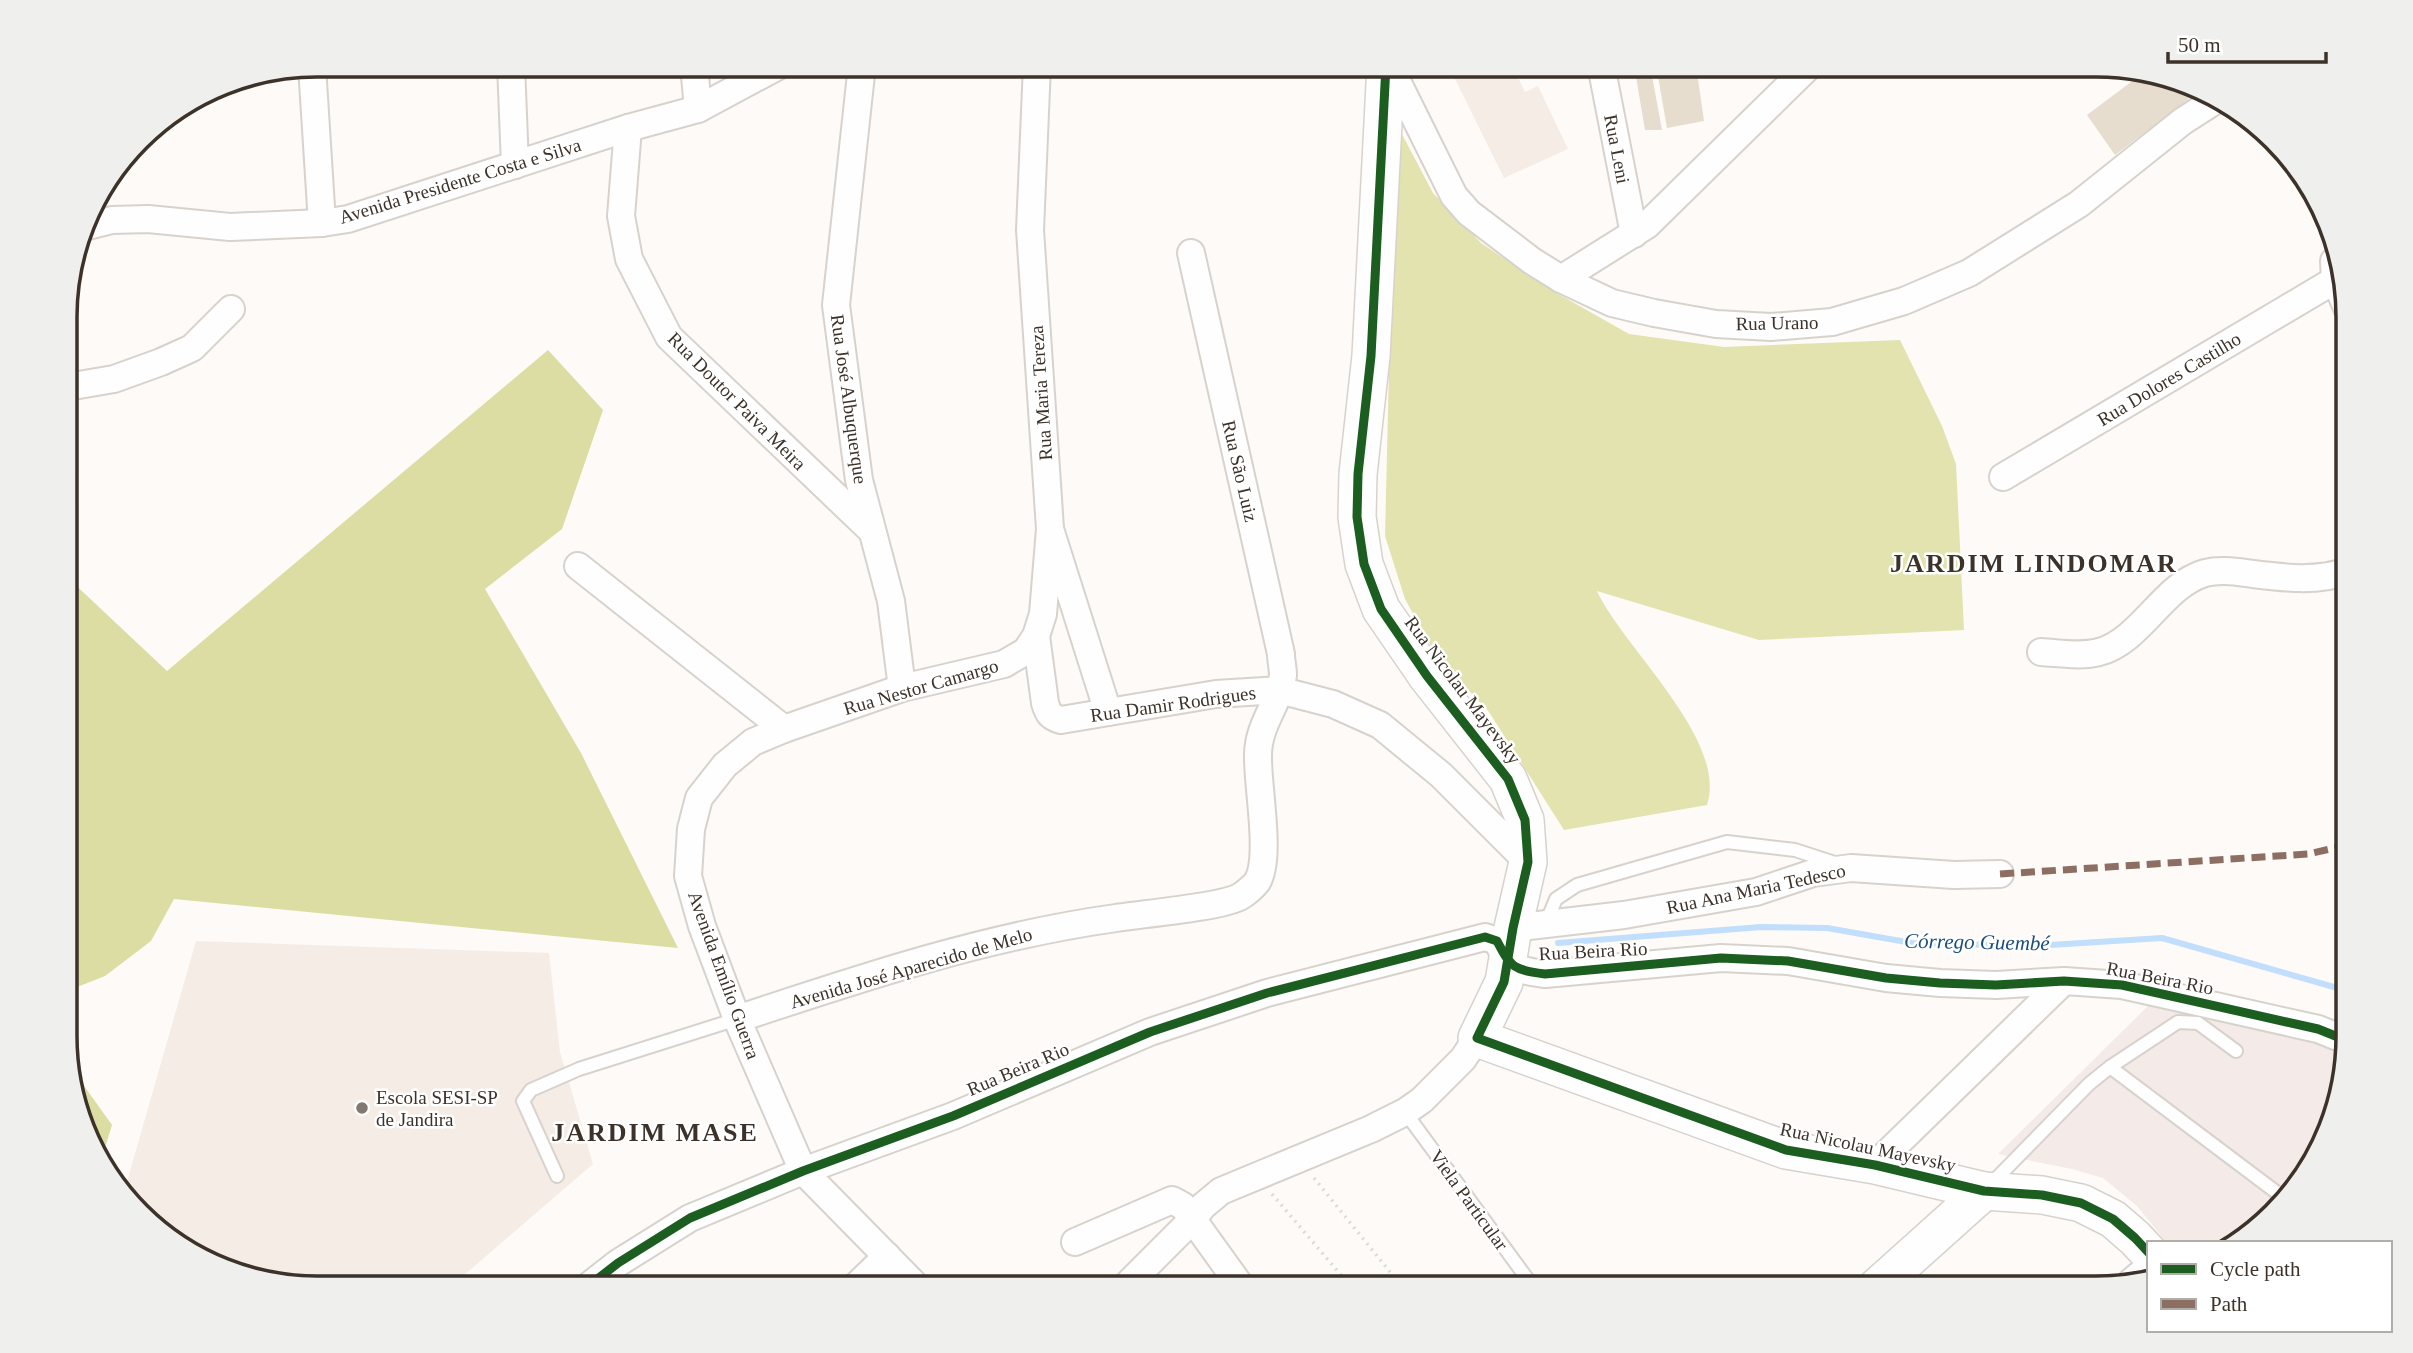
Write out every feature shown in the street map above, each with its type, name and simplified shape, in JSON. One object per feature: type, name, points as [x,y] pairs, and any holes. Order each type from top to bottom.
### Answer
[{"type":"street","points":[[313,77],[322,223]]},
{"type":"street","points":[[512,77],[516,165]]},
{"type":"street","points":[[695,77],[698,109]]},
{"type":"street","name":"Avenida Presidente Costa e Silva","points":[[95,224],[112,220],[148,219],[230,227],[322,223],[348,219],[628,128],[698,109],[758,77]]},
{"type":"street","name":"Rua José Albuquerque","points":[[861,77],[836,305],[859,480],[891,601],[902,688]]},
{"type":"street","name":"Rua Maria Tereza","points":[[1036,77],[1030,230],[1050,529],[1108,712]]},
{"type":"street","name":"Rua Nicolau Mayevsky","points":[[1386,77],[1371,356],[1358,474],[1357,517],[1364,564],[1381,609],[1427,676],[1508,779],[1525,820],[1528,862],[1522,938],[1478,1038],[1786,1150],[1875,1165],[1984,1191],[2042,1195],[2081,1203],[2113,1219],[2147,1251]]},
{"type":"street","name":"Rua Urano","points":[[1393,77],[1454,196],[1469,213],[1532,261],[1561,279],[1612,303],[1716,324],[1771,327],[1832,322],[1904,301],[1969,273],[2079,204],[2183,121],[2208,105]]},
{"type":"street","name":"Rua Leni","points":[[1603,77],[1634,234]]},
{"type":"street","points":[[1561,279],[1647,225],[1798,77]]},
{"type":"street","name":"Rua Doutor Paiva Meira","points":[[628,128],[621,216],[629,259],[669,337],[871,530]]},
{"type":"street","name":"Rua São Luiz","points":[[1191,253],[1280,654],[1283,674],[1279,690]]},
{"type":"street","name":"Rua Dolores Castilho","points":[[2003,477],[2331,272]]},
{"type":"street","points":[[77,385],[114,379],[192,348],[231,309]]},
{"type":"street","points":[[1035,636],[1043,614],[1050,529]]},
{"type":"street","points":[[578,566],[784,729]]},
{"type":"street","points":[[2041,652],[2081,655],[2101,652],[2119,643],[2189,580],[2205,573],[2221,571],[2294,579],[2335,576]]},
{"type":"street","name":"Rua Damir Rodrigues","points":[[1035,636],[1048,713],[1061,720],[1216,694],[1279,690],[1334,704],[1380,725],[1441,775],[1528,862]]},
{"type":"street","name":"Rua Nestor Camargo","points":[[784,729],[902,688],[1004,664],[1026,651],[1035,636]]},
{"type":"street","name":"Avenida José Aparecido de Melo","points":[[737,1018],[860,978],[986,943],[1086,922],[1240,897],[1257,882],[1264,857],[1258,754],[1262,726],[1279,690]]},
{"type":"street","name":"Avenida Emílio Guerra","points":[[784,729],[753,742],[725,765],[699,798],[691,829],[688,876],[702,926],[737,1018],[803,1171]]},
{"type":"street","name":"Rua Ana Maria Tedesco","points":[[1522,938],[1624,915],[1756,892],[1813,873],[1850,868],[1954,876],[2000,874]]},
{"type":"street","name":"Rua Beira Rio","points":[[602,1276],[690,1218],[803,1171],[953,1116],[1150,1032],[1267,993],[1485,937],[1497,941],[1522,938],[1525,971],[1545,974],[1721,958],[1788,961],[1886,978],[1940,983],[1996,985],[2064,981],[2122,985],[2318,1029],[2335,1036]]},
{"type":"street","points":[[1875,1165],[2064,981]]},
{"type":"street","points":[[1136,1276],[1203,1206],[1221,1191],[1299,1161],[1405,1112],[1422,1100],[1463,1059],[1478,1038]]},
{"type":"street","points":[[803,1171],[906,1276]]},
{"type":"street","points":[[1889,1275],[1984,1191]]},
{"type":"street","points":[[1075,1242],[1172,1200],[1183,1206],[1233,1275]]},
{"type":"street","points":[[866,1276],[887,1256]]},
{"type":"lane","points":[[1522,938],[1556,899],[1577,885],[1727,842],[1795,850],[1850,868]]},
{"type":"lane","name":"Avenida José Aparecido de Melo","points":[[557,1177],[523,1101],[531,1090],[579,1069],[737,1018]]},
{"type":"lane","points":[[1984,1191],[2089,1084],[2178,1022],[2198,1023],[2236,1051]]},
{"type":"lane","points":[[2110,1067],[2276,1192]]},
{"type":"lane","name":"Viela Particular","points":[[1405,1112],[1525,1275]]},
{"type":"path","points":[[1299,1161],[1393,1275]]},
{"type":"path","points":[[1257,1177],[1341,1275]]},
{"type":"shaded area","points":[[1454,77],[1518,77],[1525,92],[1538,86],[1568,149],[1504,178]]},
{"type":"shaded area","name":"Escola SESI-SP de Jandira","points":[[196,941],[549,953],[560,1052],[593,1164],[463,1276],[317,1276],[285,1274],[255,1268],[225,1258],[197,1244],[147,1206],[127,1182]]},
{"type":"shaded area","points":[[2151,1003],[2318,1037],[2335,1046],[2328,1098],[2318,1128],[2304,1156],[2266,1206],[2220,1241],[2165,1241],[2137,1206],[2103,1178],[1998,1154]]},
{"type":"green space","points":[[1395,121],[1433,193],[1481,243],[1553,291],[1629,334],[1724,347],[1900,340],[1942,426],[1956,464],[1964,630],[1759,640],[1597,591],[1610,614],[1689,724],[1702,752],[1709,779],[1707,805],[1564,830],[1489,712],[1437,657],[1405,599],[1385,536]]},
{"type":"green space","points":[[548,350],[603,410],[562,529],[485,589],[581,753],[678,948],[174,899],[151,941],[105,976],[77,987],[77,586],[167,671]]},
{"type":"green space","points":[[82,1083],[112,1125],[105,1148],[95,1128]]},
{"type":"building","points":[[1636,77],[1652,77],[1662,130],[1645,130]]},
{"type":"building","points":[[1658,77],[1698,77],[1704,121],[1667,128]]},
{"type":"building","points":[[2134,80],[2185,94],[2189,99],[2115,155],[2087,115]]},
{"type":"waterway","name":"Córrego Guembé","points":[[1558,943],[1761,927],[1827,928],[1912,943],[2034,946],[2162,938],[2335,987]]},
{"type":"marked path","points":[[2000,874],[2308,854],[2335,848]]},
{"type":"cycle path","points":[[1385,77],[1371,356],[1358,474],[1357,517],[1364,564],[1381,609],[1427,676],[1508,779],[1525,820],[1528,862],[1504,982],[1477,1038],[1786,1150],[1875,1165],[1984,1191],[2042,1195],[2081,1203],[2113,1219],[2147,1251]]},
{"type":"cycle path","points":[[602,1276],[690,1218],[803,1171],[953,1116],[1150,1032],[1267,993],[1485,937],[1497,941],[1515,966],[1545,974],[1721,958],[1788,961],[1886,978],[1940,983],[1996,985],[2064,981],[2122,985],[2318,1029],[2335,1036]]},
{"type":"place","name":"Escola SESI-SP de Jandira","points":[[362,1108]]},
{"type":"district","name":"JARDIM LINDOMAR","points":[[2034,563]]},
{"type":"district","name":"JARDIM MASE","points":[[655,1132]]}]
